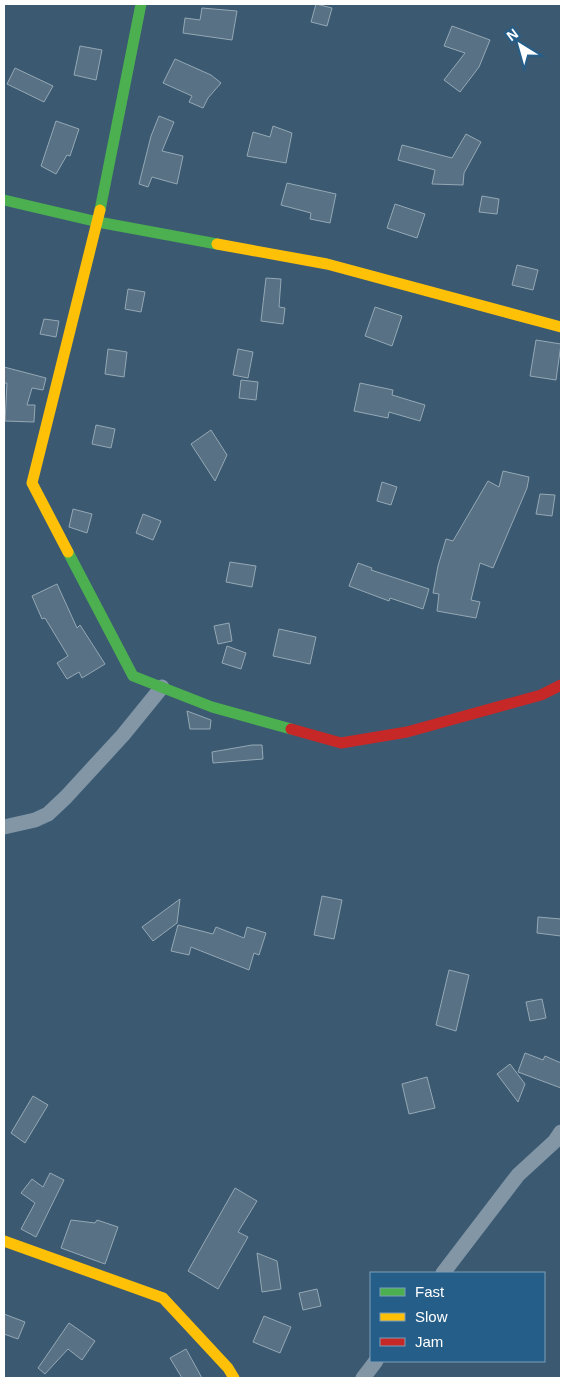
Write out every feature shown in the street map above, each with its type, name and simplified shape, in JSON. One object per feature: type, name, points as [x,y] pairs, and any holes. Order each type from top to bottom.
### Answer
[{"type":"street","points":[[141,4],[98,222],[32,483],[133,676],[212,707],[341,744],[406,732],[541,695],[561,686]]},
{"type":"street","points":[[4,200],[98,222],[327,264],[561,327]]},
{"type":"street","points":[[4,827],[35,820],[48,814],[66,797],[122,735],[162,687]]},
{"type":"street","points":[[444,1272],[518,1175],[555,1141],[561,1132]]},
{"type":"street","points":[[4,1241],[163,1298],[228,1368],[234,1378]]},
{"type":"street","points":[[363,1378],[375,1362]]},
{"type":"building","points":[[316,4],[332,8],[327,26],[311,22]]},
{"type":"building","points":[[202,8],[237,11],[232,40],[183,33],[185,18],[200,20]]},
{"type":"building","points":[[452,26],[490,40],[479,67],[460,92],[444,80],[465,53],[444,46]]},
{"type":"building","points":[[80,46],[102,50],[96,80],[74,75]]},
{"type":"building","points":[[175,59],[211,75],[221,83],[208,98],[203,108],[189,102],[192,96],[163,83]]},
{"type":"building","points":[[15,68],[53,86],[44,102],[7,84]]},
{"type":"building","points":[[159,116],[174,122],[162,151],[183,156],[177,184],[152,177],[148,187],[139,184],[151,136]]},
{"type":"building","points":[[56,121],[79,129],[70,156],[67,155],[56,174],[41,166]]},
{"type":"building","points":[[273,126],[292,133],[286,163],[247,156],[253,132],[270,137]]},
{"type":"building","points":[[466,134],[481,142],[464,173],[463,185],[432,184],[435,170],[398,160],[402,145],[452,158]]},
{"type":"building","points":[[287,183],[336,194],[330,223],[310,219],[311,213],[281,205]]},
{"type":"building","points":[[482,196],[499,199],[497,214],[479,212]]},
{"type":"building","points":[[395,204],[425,214],[417,238],[387,228]]},
{"type":"building","points":[[517,265],[538,270],[533,290],[512,285]]},
{"type":"building","points":[[266,278],[281,279],[279,307],[285,308],[283,324],[261,321]]},
{"type":"building","points":[[128,289],[145,292],[141,312],[125,309]]},
{"type":"building","points":[[375,307],[402,316],[392,346],[365,336]]},
{"type":"building","points":[[44,319],[59,321],[56,337],[40,334]]},
{"type":"building","points":[[536,340],[561,344],[556,380],[530,376]]},
{"type":"building","points":[[108,349],[127,352],[124,377],[105,374]]},
{"type":"building","points":[[238,349],[253,352],[248,378],[233,375]]},
{"type":"building","points":[[4,367],[46,378],[43,390],[32,388],[27,405],[35,405],[34,422],[5,421],[7,383],[4,383]]},
{"type":"building","points":[[241,380],[258,382],[256,400],[239,398]]},
{"type":"building","points":[[360,383],[393,390],[392,395],[425,405],[420,421],[389,412],[388,418],[354,411]]},
{"type":"building","points":[[96,425],[115,429],[111,448],[92,444]]},
{"type":"building","points":[[211,430],[227,455],[215,481],[191,444]]},
{"type":"building","points":[[503,471],[529,477],[527,488],[493,568],[480,563],[471,600],[480,602],[476,618],[437,611],[439,594],[433,593],[446,539],[453,541],[488,481],[499,487]]},
{"type":"building","points":[[382,482],[397,487],[391,505],[377,501]]},
{"type":"building","points":[[540,494],[555,495],[552,516],[536,514]]},
{"type":"building","points":[[73,509],[92,514],[87,533],[69,527]]},
{"type":"building","points":[[143,514],[161,521],[153,540],[136,533]]},
{"type":"building","points":[[230,562],[256,566],[252,587],[226,582]]},
{"type":"building","points":[[358,563],[372,568],[371,570],[429,589],[423,609],[390,598],[389,601],[349,586]]},
{"type":"building","points":[[57,584],[77,628],[80,625],[105,664],[82,678],[79,672],[67,679],[57,663],[68,656],[45,618],[42,619],[32,596]]},
{"type":"building","points":[[229,623],[232,641],[218,644],[214,626]]},
{"type":"building","points":[[279,629],[316,637],[310,664],[273,656]]},
{"type":"building","points":[[227,646],[246,653],[241,669],[222,663]]},
{"type":"building","points":[[187,711],[211,720],[210,729],[190,729]]},
{"type":"building","points":[[262,745],[263,759],[213,763],[212,752]]},
{"type":"building","points":[[322,896],[342,900],[334,939],[314,935]]},
{"type":"building","points":[[180,899],[177,923],[153,941],[142,927]]},
{"type":"building","points":[[538,917],[561,919],[561,936],[537,933]]},
{"type":"building","points":[[178,925],[213,934],[216,927],[244,938],[247,927],[266,933],[259,955],[254,953],[249,970],[191,947],[189,955],[171,951]]},
{"type":"building","points":[[449,970],[469,975],[456,1031],[436,1025]]},
{"type":"building","points":[[542,999],[546,1018],[530,1021],[526,1002]]},
{"type":"building","points":[[525,1053],[543,1060],[545,1056],[561,1063],[561,1088],[518,1072]]},
{"type":"building","points":[[510,1064],[525,1084],[518,1102],[497,1074]]},
{"type":"building","points":[[427,1077],[435,1108],[409,1114],[402,1084]]},
{"type":"building","points":[[33,1096],[48,1105],[25,1143],[11,1133]]},
{"type":"building","points":[[50,1173],[64,1180],[36,1237],[21,1229],[35,1203],[21,1193],[32,1179],[43,1187]]},
{"type":"building","points":[[235,1188],[257,1201],[238,1232],[248,1237],[218,1289],[188,1271]]},
{"type":"building","points":[[71,1220],[95,1223],[97,1220],[118,1227],[105,1264],[61,1248]]},
{"type":"building","points":[[257,1253],[277,1261],[281,1289],[262,1292]]},
{"type":"building","points":[[317,1289],[321,1306],[303,1310],[299,1293]]},
{"type":"building","points":[[4,1314],[25,1322],[18,1339],[4,1334]]},
{"type":"building","points":[[264,1316],[291,1327],[280,1353],[253,1342]]},
{"type":"building","points":[[69,1323],[95,1341],[82,1360],[68,1349],[45,1374],[38,1368]]},
{"type":"building","points":[[186,1349],[202,1378],[182,1378],[170,1358]]},
{"type":"traffic: fast","points":[[100,210],[141,4]]},
{"type":"traffic: fast","points":[[4,200],[98,222],[217,244]]},
{"type":"traffic: fast","points":[[68,552],[133,676],[212,707],[291,729]]},
{"type":"traffic: slow","points":[[68,552],[32,483],[100,210]]},
{"type":"traffic: slow","points":[[217,244],[327,264],[561,327]]},
{"type":"traffic: slow","points":[[4,1241],[163,1298],[228,1368],[234,1378]]},
{"type":"traffic: jam","points":[[291,729],[341,743],[407,732],[541,695],[561,685]]}]
